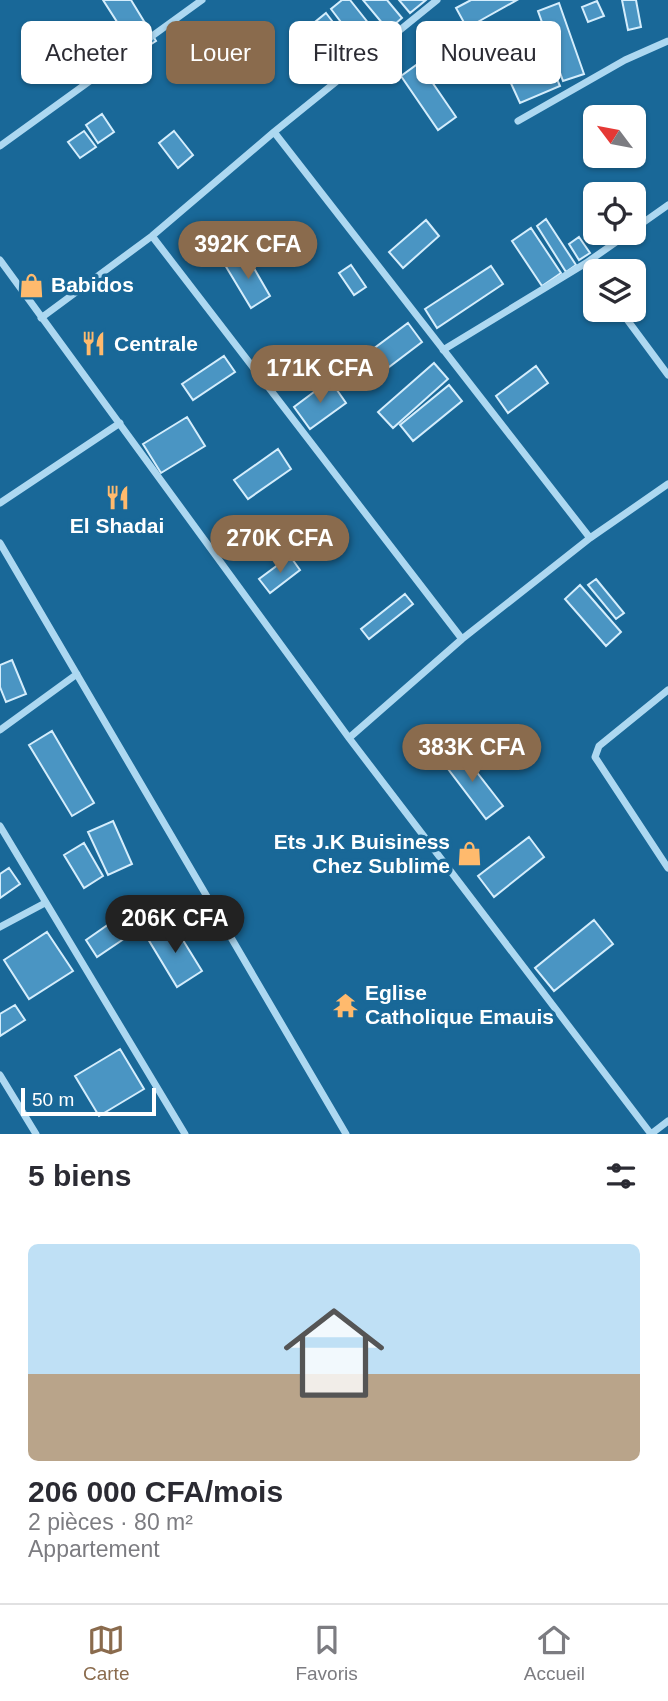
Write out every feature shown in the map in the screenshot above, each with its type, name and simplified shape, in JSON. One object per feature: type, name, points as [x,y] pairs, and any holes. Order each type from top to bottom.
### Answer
[{"type":"street","points":[[0,146],[202,0]]},
{"type":"street","points":[[41,318],[152,236],[274,132],[437,0]]},
{"type":"street","points":[[518,121],[625,60],[668,41]]},
{"type":"street","points":[[274,132],[590,538]]},
{"type":"street","points":[[646,221],[668,205]]},
{"type":"street","points":[[152,236],[462,639]]},
{"type":"street","points":[[592,259],[612,245]]},
{"type":"street","points":[[0,260],[349,738],[651,1134],[668,1121]]},
{"type":"street","points":[[443,350],[583,265]]},
{"type":"street","points":[[629,322],[668,375]]},
{"type":"street","points":[[0,503],[120,423]]},
{"type":"street","points":[[349,738],[462,639],[590,538],[668,484]]},
{"type":"street","points":[[0,542],[346,1134]]},
{"type":"street","points":[[0,730],[77,674]]},
{"type":"street","points":[[668,690],[599,746],[595,757],[668,868]]},
{"type":"street","points":[[0,826],[185,1134]]},
{"type":"street","points":[[0,927],[45,903]]},
{"type":"street","points":[[0,1075],[36,1134]]},
{"type":"building","points":[[103,0],[131,0],[144,21],[116,21]]},
{"type":"building","points":[[342,0],[350,0],[367,21],[340,21],[331,9]]},
{"type":"building","points":[[363,0],[387,0],[402,18],[398,21],[380,21]]},
{"type":"building","points":[[399,0],[426,0],[410,13]]},
{"type":"building","points":[[471,0],[517,0],[480,21],[463,21],[456,8]]},
{"type":"building","points":[[622,0],[636,0],[641,27],[628,30]]},
{"type":"building","points":[[597,1],[604,16],[588,22],[582,7]]},
{"type":"building","points":[[559,3],[584,74],[563,81],[561,21],[542,21],[538,11]]},
{"type":"building","points":[[326,13],[332,21],[316,21]]},
{"type":"building","points":[[416,65],[416,84],[433,84],[456,117],[438,130],[402,75]]},
{"type":"building","points":[[511,84],[559,84],[560,86],[520,103]]},
{"type":"building","points":[[102,114],[114,132],[98,143],[86,125]]},
{"type":"building","points":[[84,131],[96,147],[80,158],[68,142]]},
{"type":"building","points":[[174,131],[193,155],[178,168],[159,143]]},
{"type":"building","points":[[546,219],[576,265],[566,272],[537,226]]},
{"type":"building","points":[[426,220],[439,236],[403,268],[389,252]]},
{"type":"building","points":[[531,228],[561,273],[542,286],[512,241]]},
{"type":"building","points":[[579,237],[590,253],[579,260],[569,244]]},
{"type":"building","points":[[247,256],[270,296],[251,308],[225,265]]},
{"type":"building","points":[[351,265],[366,287],[354,295],[339,273]]},
{"type":"building","points":[[491,266],[503,284],[437,328],[425,309]]},
{"type":"building","points":[[408,323],[422,342],[364,386],[349,367]]},
{"type":"building","points":[[224,356],[235,372],[193,400],[182,384]]},
{"type":"building","points":[[434,363],[448,379],[393,428],[378,412]]},
{"type":"building","points":[[536,366],[548,383],[508,413],[496,396]]},
{"type":"building","points":[[330,380],[346,403],[310,429],[294,407]]},
{"type":"building","points":[[449,385],[462,401],[413,441],[400,425]]},
{"type":"building","points":[[187,417],[205,446],[161,473],[143,444]]},
{"type":"building","points":[[278,449],[291,469],[248,499],[234,480]]},
{"type":"building","points":[[290,556],[300,570],[270,593],[259,579]]},
{"type":"building","points":[[596,579],[624,613],[616,619],[588,585]]},
{"type":"building","points":[[580,585],[621,632],[606,646],[565,599]]},
{"type":"building","points":[[405,594],[413,604],[369,639],[361,629]]},
{"type":"building","points":[[12,660],[26,694],[6,702],[0,687],[0,665]]},
{"type":"building","points":[[52,731],[94,803],[72,816],[29,745]]},
{"type":"building","points":[[458,748],[503,806],[486,819],[442,761]]},
{"type":"building","points":[[113,821],[132,864],[108,875],[88,832]]},
{"type":"building","points":[[529,837],[544,857],[494,897],[478,876]]},
{"type":"building","points":[[84,843],[103,876],[84,888],[64,855]]},
{"type":"building","points":[[9,868],[20,884],[0,898],[0,874]]},
{"type":"building","points":[[122,915],[134,932],[97,957],[86,940]]},
{"type":"building","points":[[594,920],[613,944],[554,991],[535,968]]},
{"type":"building","points":[[173,924],[202,971],[177,987],[148,939]]},
{"type":"building","points":[[47,932],[73,971],[29,999],[4,960]]},
{"type":"building","points":[[15,1005],[25,1020],[0,1036],[0,1014]]},
{"type":"building","points":[[120,1049],[144,1089],[99,1116],[75,1076]]},
{"type":"place","name":"Babidos","points":[[31,285]]},
{"type":"place","name":"Centrale","points":[[94,344]]},
{"type":"place","name":"El Shadai","points":[[117,497]]},
{"type":"place","name":"Ets J.K Buisiness Chez Sublime","points":[[470,854]]},
{"type":"place","name":"Eglise Catholique Emauis","points":[[345,1005]]}]
